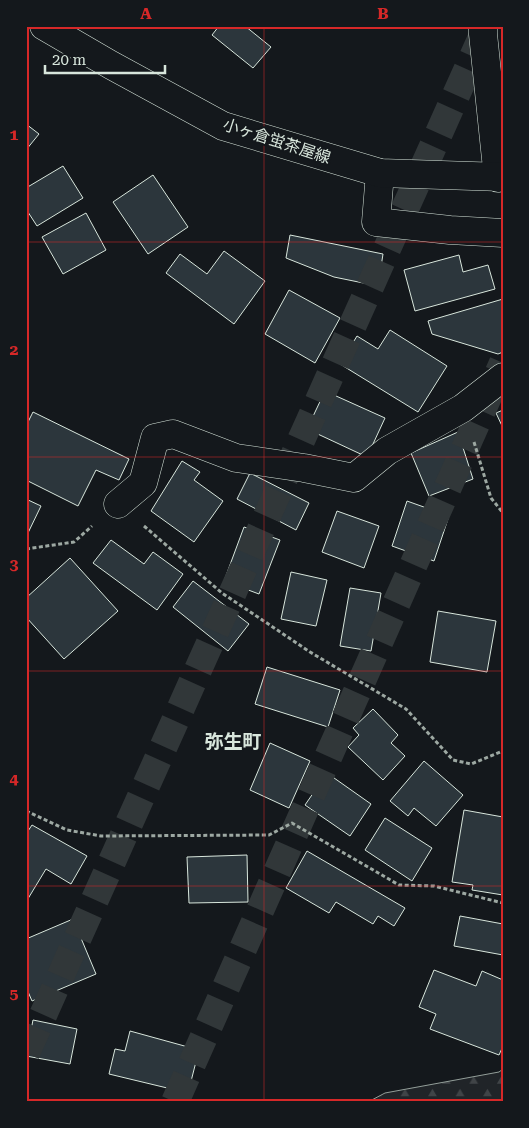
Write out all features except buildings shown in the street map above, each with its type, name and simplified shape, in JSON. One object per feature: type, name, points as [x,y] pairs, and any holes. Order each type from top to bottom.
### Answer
[{"type":"street","name":"小ヶ倉蛍茶屋線","points":[[44,26],[223,126],[380,173],[500,178]]},
{"type":"street","points":[[483,26],[500,178]]},
{"type":"street","points":[[380,173],[376,222],[450,230],[503,233]]},
{"type":"street","points":[[118,504],[142,483],[155,438],[173,434],[236,458],[304,468],[354,478],[387,451],[463,408],[503,377]]},
{"type":"path","points":[[463,408],[491,498],[503,512]]},
{"type":"path","points":[[26,548],[74,542],[118,504],[222,592],[310,652],[406,709],[453,760],[471,764],[503,751]]},
{"type":"path","points":[[26,811],[67,830],[101,836],[270,835],[292,822],[399,885],[434,886],[503,903]]},
{"type":"green space","points":[[503,1069],[503,1102],[368,1102],[385,1093],[499,1072]]},
{"type":"tunnel","points":[[26,1053],[487,26]]},
{"type":"tunnel","points":[[175,1102],[503,363]]},
{"type":"district","name":"弥生町","points":[[233,741]]}]
